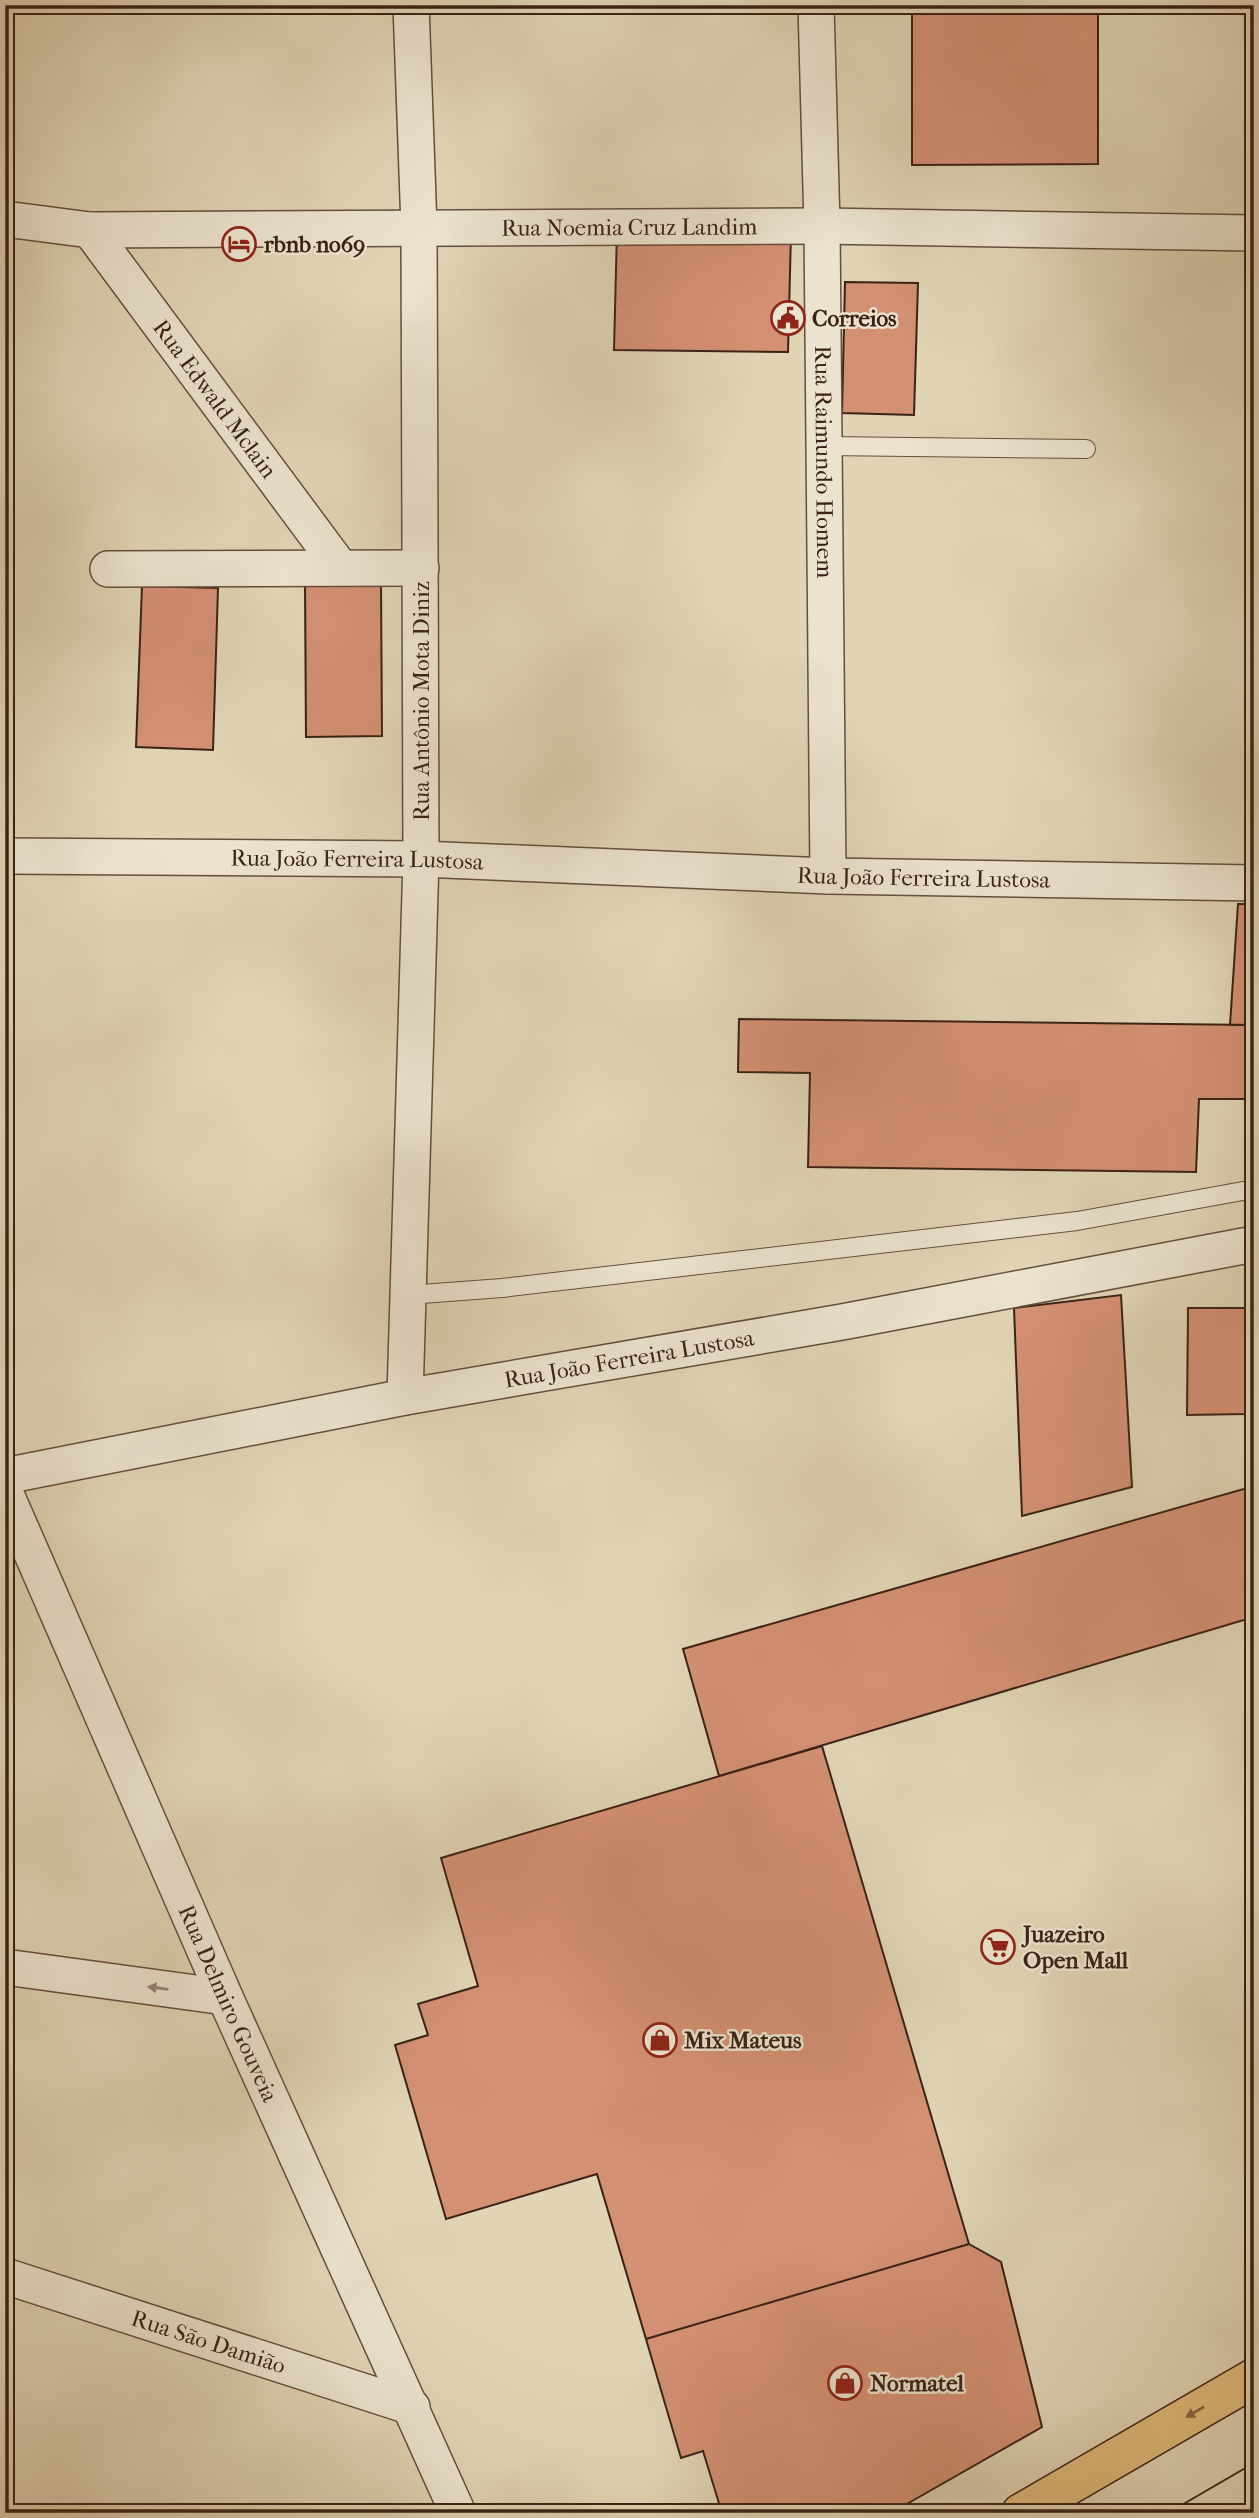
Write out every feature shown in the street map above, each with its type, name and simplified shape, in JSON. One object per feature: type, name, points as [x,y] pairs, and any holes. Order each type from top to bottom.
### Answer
[{"type":"main road","points":[[1021,2513],[1254,2378]]},
{"type":"street","name":"Rua Antônio Mota Diniz","points":[[405,1397],[421,859],[419,227],[411,5]]},
{"type":"street","name":"Rua Raimundo Homem","points":[[817,5],[822,226],[828,876]]},
{"type":"street","name":"Rua Noemia Cruz Landim","points":[[5,219],[90,230],[822,226],[1254,233]]},
{"type":"street","name":"Rua Edwald Mclain","points":[[90,230],[340,567]]},
{"type":"street","points":[[108,569],[421,568]]},
{"type":"street","name":"Rua João Ferreira Lustosa","points":[[5,856],[421,859],[828,876],[1254,883]]},
{"type":"street","name":"Rua João Ferreira Lustosa","points":[[5,1476],[405,1397],[842,1322],[1254,1244]]},
{"type":"street","name":"Rua Delmiro Gouveia","points":[[5,1492],[225,1997],[458,2513]]},
{"type":"street","points":[[5,1967],[225,1997]]},
{"type":"street","name":"Rua São Damião","points":[[5,2276],[412,2407]]},
{"type":"lane","points":[[824,446],[1086,449]]},
{"type":"lane","points":[[408,1295],[502,1288],[1063,1222],[1254,1189]]},
{"type":"building","points":[[912,5],[1098,5],[1098,164],[912,165]]},
{"type":"building","points":[[617,230],[791,233],[788,352],[614,350]]},
{"type":"building","points":[[845,282],[918,283],[914,415],[842,413]]},
{"type":"building","points":[[381,583],[382,736],[306,737],[305,584]]},
{"type":"building","points":[[142,586],[218,588],[213,750],[136,747]]},
{"type":"building","points":[[1238,904],[1254,904],[1254,1025],[1230,1025]]},
{"type":"building","points":[[739,1019],[1254,1025],[1254,1099],[1199,1099],[1196,1172],[808,1167],[810,1073],[738,1072]]},
{"type":"building","points":[[1121,1295],[1132,1487],[1022,1516],[1014,1308]]},
{"type":"building","points":[[1188,1308],[1246,1308],[1246,1414],[1187,1415]]},
{"type":"building","points":[[1254,1486],[1254,1617],[719,1776],[683,1649]]},
{"type":"building","name":"Mix Mateus","points":[[822,1746],[969,2244],[646,2339],[597,2174],[446,2219],[395,2045],[428,2035],[418,2004],[478,1986],[441,1858]]},
{"type":"building","name":"Normatel","points":[[969,2244],[1001,2262],[1042,2427],[891,2513],[722,2513],[703,2451],[681,2458],[646,2339]]},
{"type":"tram line","points":[[1168,2513],[1254,2463]]},
{"type":"place","name":"rbnb no69","points":[[239,244]]},
{"type":"place","name":"Correios","points":[[788,318]]},
{"type":"place","name":"Juazeiro Open Mall","points":[[998,1947]]},
{"type":"place","name":"Mix Mateus","points":[[660,2040]]},
{"type":"place","name":"Normatel","points":[[845,2383]]}]
